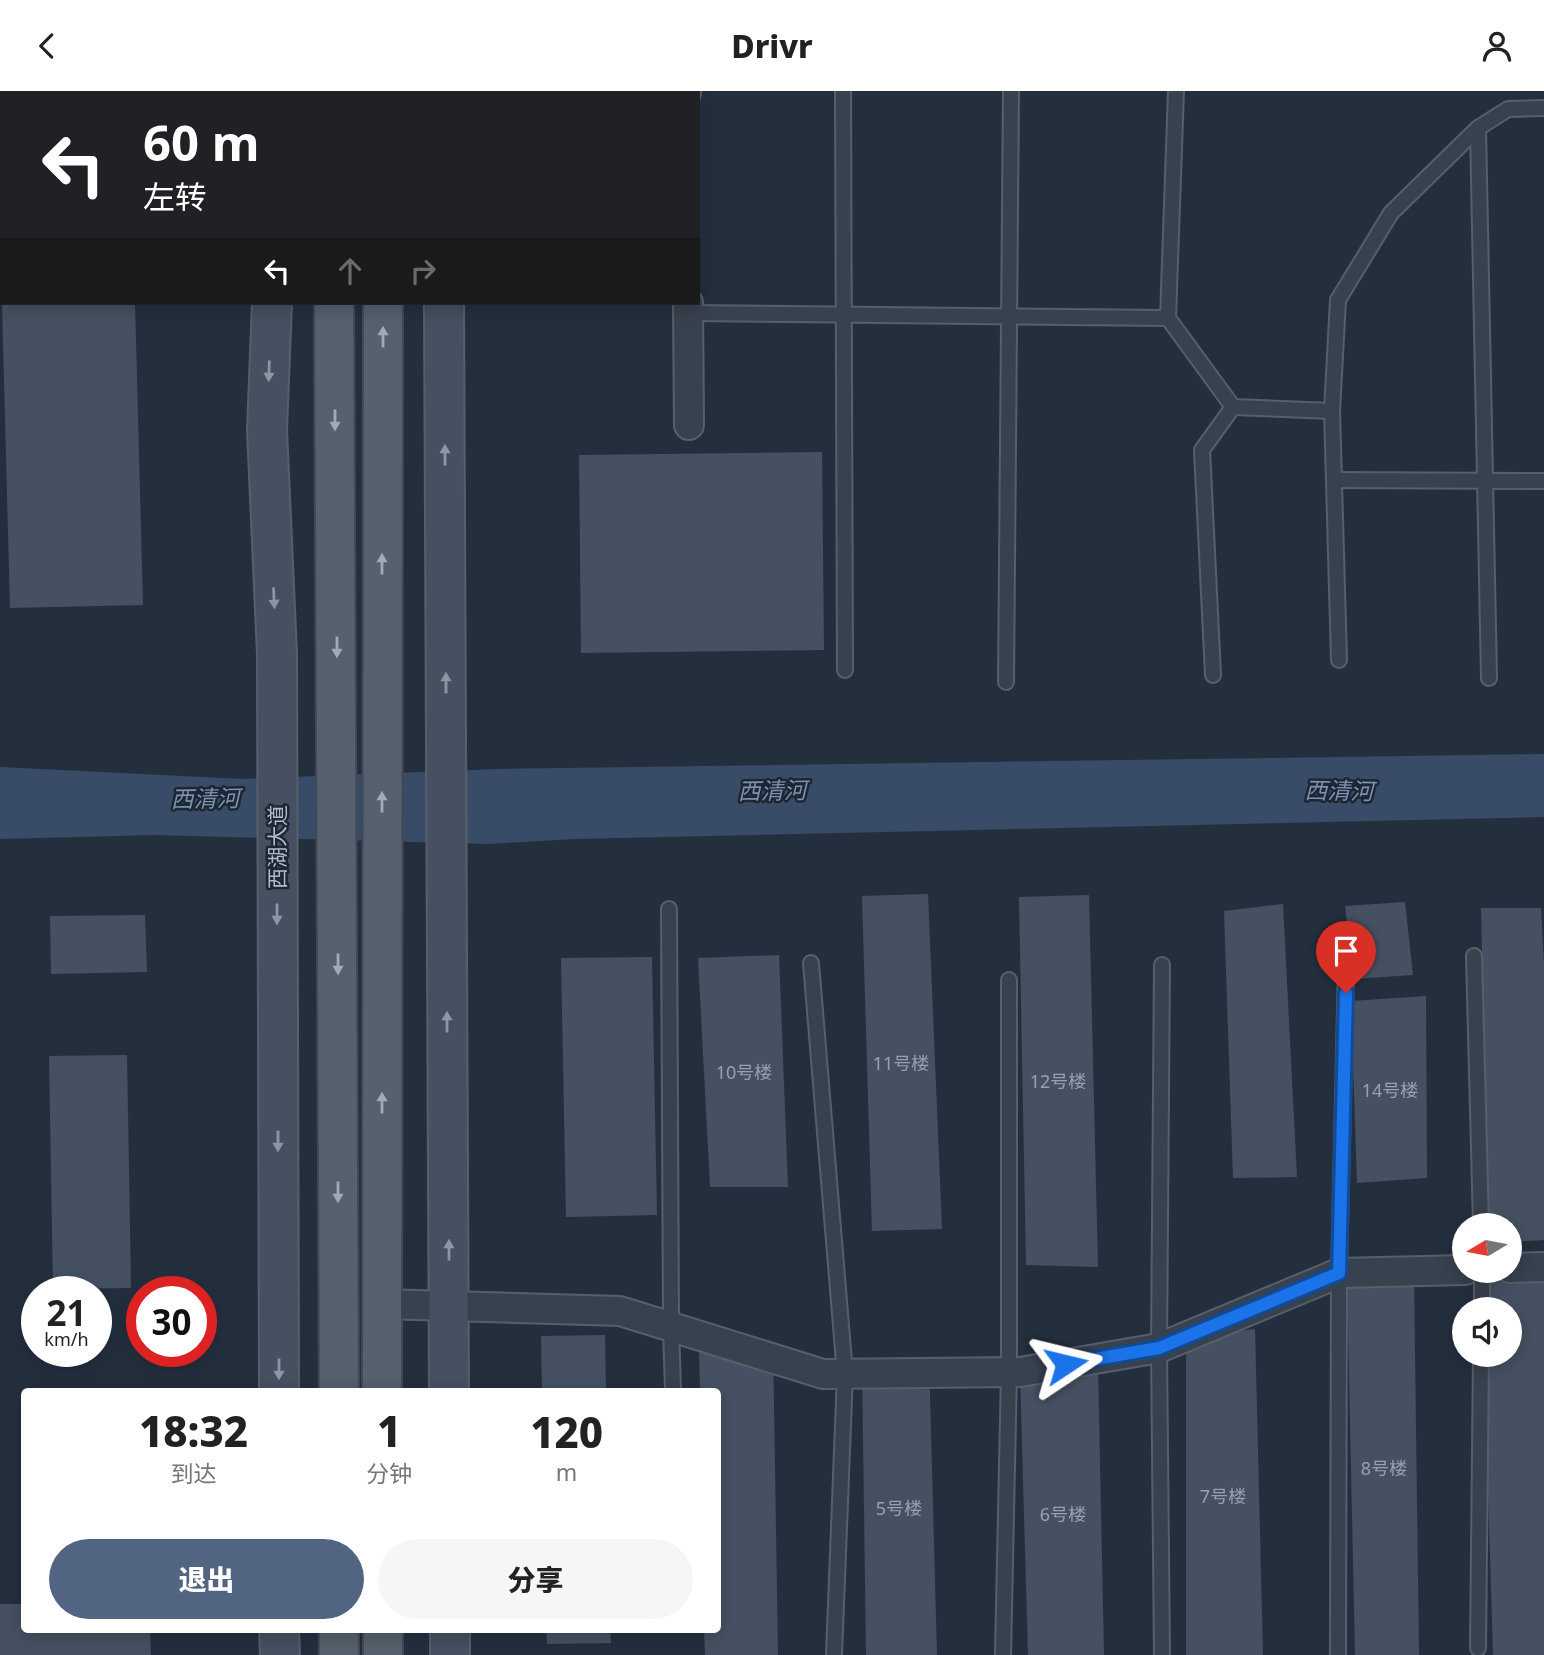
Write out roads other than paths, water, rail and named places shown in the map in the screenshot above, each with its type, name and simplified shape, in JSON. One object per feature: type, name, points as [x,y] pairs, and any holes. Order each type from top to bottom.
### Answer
[{"type":"main road","points":[[334,305],[339,1388]]},
{"type":"main road","points":[[382,1388],[383,305]]},
{"type":"main road","points":[[339,1633],[339,1655]]},
{"type":"main road","points":[[383,1633],[383,1655]]},
{"type":"street","name":"西湖大道","points":[[272,305],[267,430],[277,654],[279,1388]]},
{"type":"street","points":[[444,305],[449,1388]]},
{"type":"street","points":[[688,308],[688,425]]},
{"type":"street","points":[[1522,1268],[1544,1267]]},
{"type":"street","points":[[382,1304],[620,1311],[823,1374],[1009,1372],[1159,1348],[1339,1273],[1452,1270]]},
{"type":"street","points":[[279,1633],[279,1655]]},
{"type":"street","points":[[450,1633],[450,1655]]},
{"type":"lane","points":[[843,91],[845,670]]},
{"type":"lane","points":[[1006,682],[1011,91]]},
{"type":"lane","points":[[1176,91],[1168,318],[1233,407]]},
{"type":"lane","points":[[1339,660],[1332,411],[1338,300],[1391,213],[1478,128],[1508,109],[1544,108]]},
{"type":"lane","points":[[1478,128],[1489,678]]},
{"type":"lane","points":[[688,308],[844,315],[1168,318]]},
{"type":"lane","points":[[1233,407],[1332,411]]},
{"type":"lane","points":[[1213,675],[1202,450],[1233,407]]},
{"type":"lane","points":[[1334,479],[1544,481]]},
{"type":"lane","points":[[669,909],[673,1388]]},
{"type":"lane","points":[[1474,956],[1481,1213]]},
{"type":"lane","points":[[811,963],[845,1374],[834,1655]]},
{"type":"lane","points":[[1162,965],[1159,1348],[1162,1655]]},
{"type":"lane","points":[[1338,1655],[1339,1273],[1346,966]]},
{"type":"lane","points":[[1003,1655],[1009,1372],[1009,980]]},
{"type":"lane","points":[[1478,1648],[1481,1367]]},
{"type":"water","name":"西清河","points":[[1544,754],[1544,817],[576,839],[488,844],[155,835],[0,839],[0,767],[243,779],[499,769]]}]
